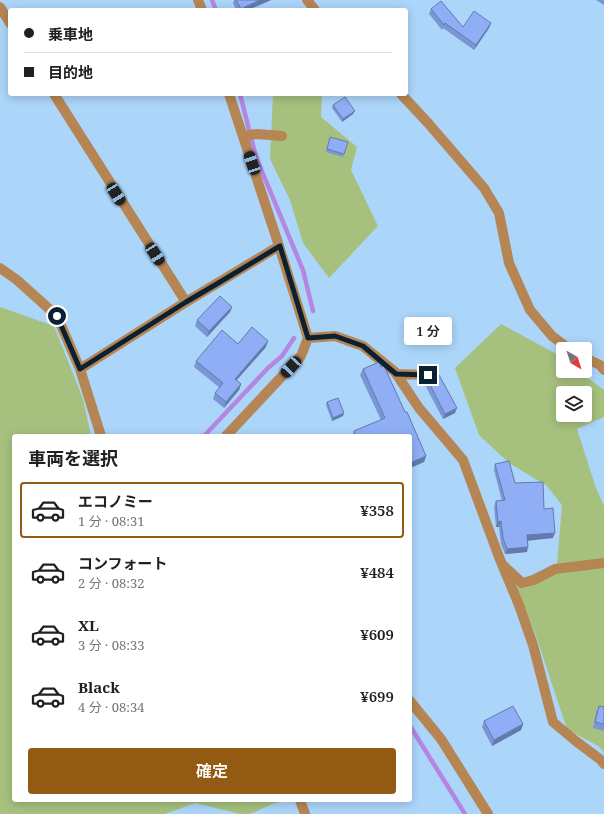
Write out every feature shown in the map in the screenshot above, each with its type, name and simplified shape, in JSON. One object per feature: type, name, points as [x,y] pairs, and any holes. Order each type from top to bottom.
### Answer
[{"type":"street","points":[[307,0],[313,8]]},
{"type":"street","points":[[0,7],[8,21]]},
{"type":"street","points":[[55,96],[186,302]]},
{"type":"street","points":[[228,434],[301,356],[308,338],[280,246],[231,96]]},
{"type":"street","points":[[403,96],[484,188],[499,213],[509,262],[530,310],[552,336],[560,342]]},
{"type":"street","points":[[244,136],[256,134],[282,136]]},
{"type":"street","points":[[80,369],[186,302],[280,246]]},
{"type":"street","points":[[0,268],[17,280],[57,316],[80,369],[100,434]]},
{"type":"street","points":[[308,338],[335,336],[363,346],[396,374],[419,408],[463,460],[533,645],[553,722],[604,764]]},
{"type":"street","points":[[592,362],[604,370]]},
{"type":"street","points":[[396,374],[428,375]]},
{"type":"street","points":[[502,564],[522,583],[534,580],[555,569],[604,563]]},
{"type":"street","points":[[412,703],[441,738],[488,814]]},
{"type":"street","points":[[301,802],[305,814]]},
{"type":"green space","points":[[273,96],[322,96],[321,117],[357,147],[351,170],[378,226],[329,278],[303,243],[290,200],[270,159]]},
{"type":"green space","points":[[0,307],[54,326],[83,399],[91,434],[12,434],[12,802],[277,802],[250,814],[240,814],[195,803],[165,814],[0,814]]},
{"type":"green space","points":[[501,324],[556,354],[556,378],[588,378],[604,390],[604,417],[577,429],[596,488],[604,506],[604,753],[600,747],[567,729],[535,633],[515,582],[557,564],[562,505],[547,486],[509,463],[479,435],[455,368]]},
{"type":"building","points":[[236,0],[260,0],[243,8],[240,8]]},
{"type":"building","points":[[441,1],[463,27],[474,11],[491,23],[476,45],[445,23],[444,25],[431,9]]},
{"type":"building","points":[[345,97],[355,111],[343,119],[333,105]]},
{"type":"building","points":[[330,137],[348,142],[344,154],[327,149]]},
{"type":"building","points":[[220,296],[232,307],[209,331],[197,320]]},
{"type":"building","points":[[252,327],[268,341],[235,379],[241,384],[226,402],[215,393],[223,383],[196,361],[222,330],[238,344]]},
{"type":"building","points":[[379,362],[381,367],[384,366],[405,412],[407,412],[426,456],[412,462],[412,434],[355,434],[354,431],[385,418],[363,369]]},
{"type":"building","points":[[439,375],[457,408],[445,414],[428,381]]},
{"type":"building","points":[[338,398],[344,413],[333,418],[327,402]]},
{"type":"building","points":[[509,461],[515,483],[543,482],[544,509],[553,508],[555,533],[527,535],[528,547],[507,549],[503,538],[501,521],[498,522],[496,501],[505,500],[495,464]]},
{"type":"building","points":[[513,706],[523,724],[494,740],[484,721]]},
{"type":"building","points":[[599,706],[604,707],[604,724],[595,722]]},
{"type":"waterway","points":[[212,0],[215,8]]},
{"type":"waterway","points":[[241,96],[256,157],[303,270],[313,311]]},
{"type":"waterway","points":[[206,434],[268,368],[282,356],[294,338]]},
{"type":"waterway","points":[[412,729],[465,814]]},
{"type":"route","points":[[57,316],[80,369],[186,302],[280,246],[308,338],[335,336],[363,346],[396,374],[428,375]]}]
